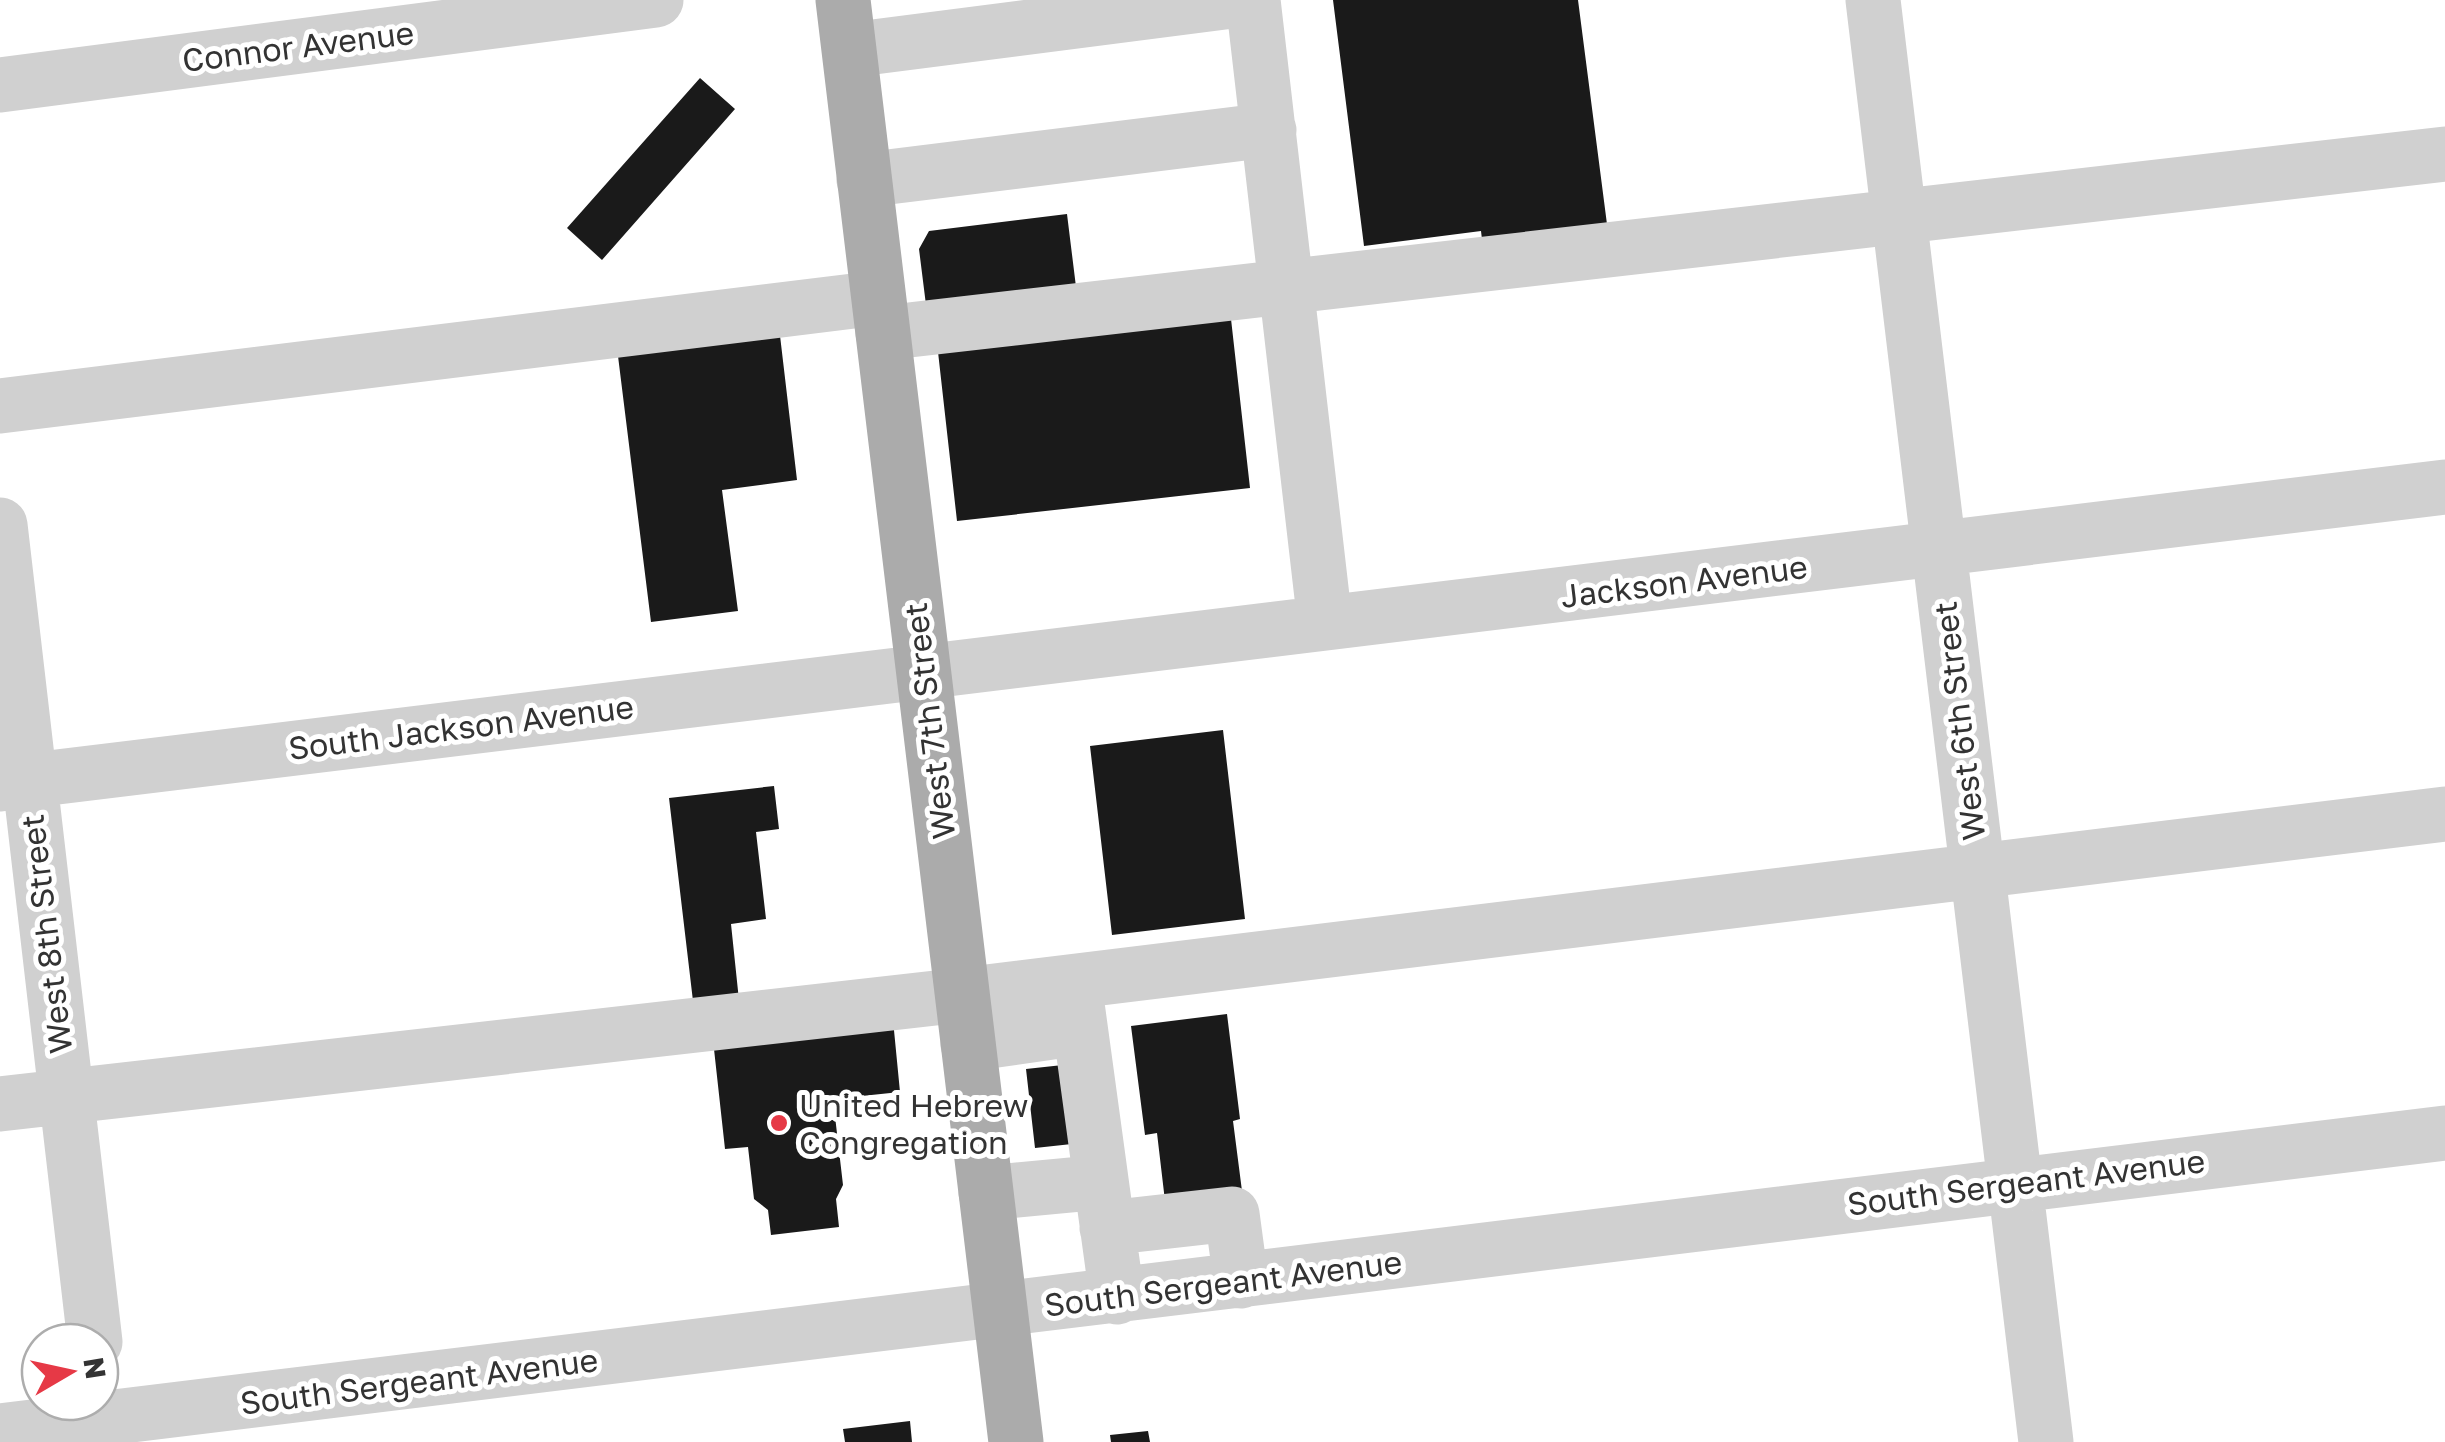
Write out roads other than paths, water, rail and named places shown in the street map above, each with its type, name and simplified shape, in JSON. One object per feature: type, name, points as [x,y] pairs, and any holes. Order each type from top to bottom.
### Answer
[{"type":"main road","name":"West 7th Street","points":[[846,25],[1016,1442]]},
{"type":"street","name":"Connor Avenue","points":[[0,85],[656,0]]},
{"type":"street","points":[[846,25],[1240,0]]},
{"type":"street","points":[[1252,0],[1325,624]]},
{"type":"street","name":"West 6th Street","points":[[1874,0],[2046,1442]]},
{"type":"street","points":[[864,180],[1269,130]]},
{"type":"street","points":[[0,406],[880,316],[1288,286],[2445,154]]},
{"type":"street","name":"Jackson Avenue","points":[[923,671],[2445,487]]},
{"type":"street","name":"West 8th Street","points":[[0,525],[14,782],[66,1095],[93,1322]]},
{"type":"street","name":"South Jackson Avenue","points":[[14,782],[923,671]]},
{"type":"street","points":[[0,1104],[66,1095],[965,1020],[1976,869],[2445,814]]},
{"type":"street","points":[[1077,1005],[1116,1297]]},
{"type":"street","name":"South Sergeant Avenue","points":[[120,1414],[999,1312],[2013,1183],[2445,1133]]},
{"type":"street","points":[[986,1193],[1232,1214],[1241,1281]]},
{"type":"street","name":"South Sergeant Avenue","points":[[0,1431],[62,1422]]},
{"type":"place","name":"United Hebrew Congregation","points":[[779,1123]]}]
